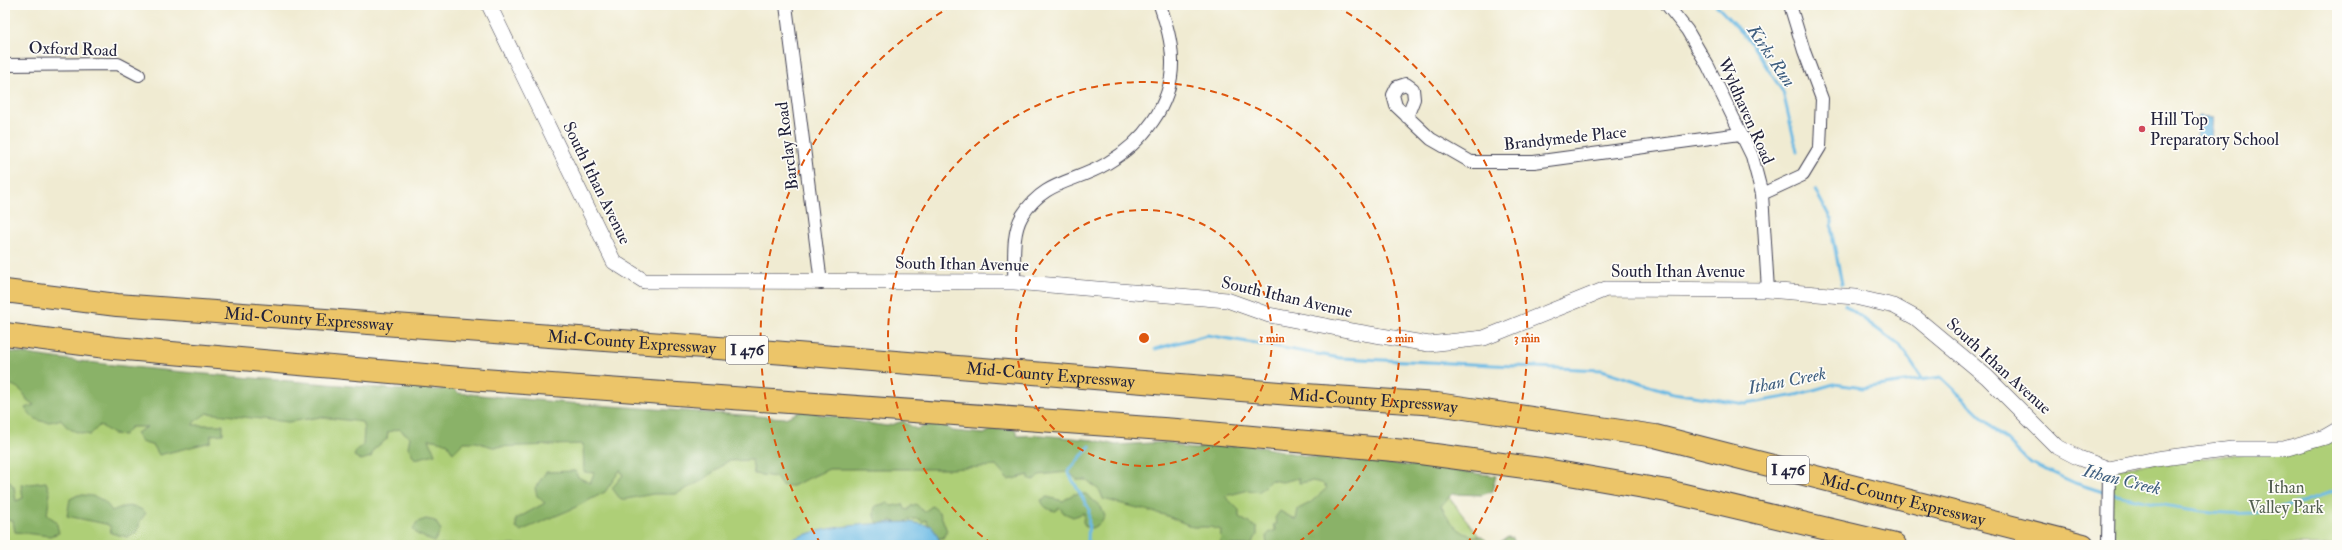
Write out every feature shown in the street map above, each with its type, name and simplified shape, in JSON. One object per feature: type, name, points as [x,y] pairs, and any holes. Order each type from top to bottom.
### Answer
[{"type":"highway","name":"Mid-County Expressway","points":[[5,291],[117,305],[752,350],[1253,391],[1436,404],[1654,436],[2083,545]]},
{"type":"highway","points":[[5,334],[114,348],[483,380],[1177,430],[1405,451],[1540,469],[1667,492],[1894,545]]},
{"type":"street","name":"South Ithan Avenue","points":[[489,5],[614,262],[644,281],[821,283],[1014,282],[1227,300],[1269,315],[1430,344],[1484,338],[1606,290],[1768,290],[1867,298],[1894,306],[1916,318],[1987,377],[2056,446],[2079,458],[2110,469]]},
{"type":"street","name":"Barclay Road","points":[[786,5],[821,283]]},
{"type":"street","points":[[1014,282],[1016,235],[1022,217],[1032,203],[1050,188],[1106,164],[1144,134],[1159,113],[1168,91],[1172,62],[1168,30],[1160,5]]},
{"type":"street","name":"Wyldhaven Road","points":[[1667,5],[1687,30],[1708,66],[1752,156],[1762,194],[1768,290]]},
{"type":"street","points":[[1762,194],[1803,175],[1820,147],[1822,99],[1804,51],[1790,5]]},
{"type":"street","name":"Oxford Road","points":[[5,65],[118,64],[139,75]]},
{"type":"street","name":"Brandymede Place","points":[[1407,117],[1430,139],[1471,162],[1534,162],[1740,134]]},
{"type":"street","points":[[2108,545],[2110,469],[2156,459],[2232,450],[2284,449],[2324,436],[2337,430]]},
{"type":"green space","points":[[5,351],[154,369],[403,390],[408,382],[439,390],[451,386],[458,393],[568,403],[785,418],[806,409],[822,415],[845,417],[854,421],[887,426],[903,421],[916,429],[939,422],[953,431],[984,434],[993,429],[1015,429],[1018,436],[1041,435],[1094,440],[1116,445],[1170,442],[1184,448],[1196,449],[1211,444],[1226,447],[1246,444],[1311,457],[1438,468],[1496,476],[1492,491],[1482,495],[1452,494],[1441,506],[1457,528],[1462,532],[1468,535],[1482,536],[1490,545],[1267,545],[1266,536],[1270,532],[1276,530],[1273,525],[1277,524],[1275,518],[1280,511],[1296,520],[1298,509],[1310,503],[1327,488],[1322,483],[1312,481],[1299,483],[1299,478],[1282,482],[1271,480],[1259,492],[1249,490],[1225,496],[1239,510],[1239,517],[1257,528],[1257,535],[1251,545],[1220,545],[1221,530],[1210,527],[1193,527],[1165,515],[1103,499],[1100,491],[1087,480],[1078,480],[1068,472],[1039,475],[1034,480],[1029,479],[1029,475],[1008,480],[996,466],[951,469],[829,469],[792,486],[781,485],[776,477],[754,474],[752,460],[728,461],[703,480],[676,494],[653,494],[621,500],[612,488],[623,475],[620,470],[605,492],[572,509],[520,531],[516,528],[516,519],[545,503],[537,496],[535,488],[546,472],[575,471],[578,477],[590,483],[594,473],[584,472],[583,444],[493,447],[476,442],[464,442],[453,453],[447,443],[429,439],[435,454],[415,459],[408,447],[410,437],[399,429],[388,432],[387,439],[374,449],[371,457],[361,460],[354,456],[357,449],[363,446],[364,429],[362,422],[321,417],[288,422],[207,413],[194,422],[193,425],[223,425],[223,434],[211,435],[211,442],[159,455],[154,446],[141,442],[136,433],[147,427],[131,427],[124,435],[113,434],[100,425],[90,435],[69,429],[61,419],[45,422],[36,419],[25,408],[34,405],[27,400],[19,389],[12,385],[5,384]]},
{"type":"green space","points":[[5,357],[119,379],[1426,468],[1486,545],[5,545]]},
{"type":"green space","name":"Ithan Valley Park","points":[[2337,430],[2337,545],[2102,545],[2109,469],[2284,449]]},
{"type":"green space","points":[[5,476],[14,487],[16,501],[23,498],[21,485],[46,482],[50,493],[47,515],[56,521],[59,533],[50,536],[15,532],[13,521],[5,520],[5,508],[8,504],[5,504]]},
{"type":"green space","points":[[1073,494],[1086,494],[1101,507],[1105,516],[1101,523],[1092,528],[1086,527],[1083,522],[1084,513],[1073,517],[1064,513],[1059,507],[1056,511],[1045,507],[1041,500],[1047,497],[1063,501]]},
{"type":"green space","points":[[78,495],[93,496],[98,498],[109,506],[112,511],[130,506],[138,508],[146,513],[140,521],[138,531],[127,537],[111,533],[110,526],[106,524],[67,516],[70,499]]},
{"type":"green space","points":[[888,503],[892,506],[903,504],[905,509],[908,510],[911,506],[916,504],[924,512],[932,506],[940,513],[947,531],[943,538],[936,538],[926,520],[922,522],[920,519],[909,519],[902,525],[891,520],[889,525],[882,526],[874,518],[875,506]]},
{"type":"green space","points":[[426,519],[435,521],[441,530],[434,542],[417,534],[413,529],[417,522]]},
{"type":"green space","points":[[1508,537],[1513,538],[1515,544],[1496,545]]},
{"type":"water","points":[[2198,116],[2213,117],[2211,139],[2196,138]]},
{"type":"water","points":[[909,522],[932,526],[942,545],[779,545],[794,538],[826,529],[859,525]]},
{"type":"waterway","name":"Kirks Run","points":[[1716,5],[1749,40],[1783,92],[1797,152]]},
{"type":"waterway","name":"Kirks Run","points":[[1815,190],[1832,221],[1833,239],[1842,284]]},
{"type":"waterway","name":"Kirks Run","points":[[1845,305],[1900,346],[1923,380]]},
{"type":"waterway","name":"Ithan Creek","points":[[1155,349],[1207,335],[1340,358],[1602,370],[1673,393],[1746,404],[1796,395],[1834,384],[1863,388],[1941,377],[2029,462],[2075,483],[2106,493]]},
{"type":"waterway","name":"Ithan Creek","points":[[1088,545],[1089,509],[1068,472],[1090,446]]},
{"type":"waterway","name":"Ithan Creek","points":[[2112,494],[2199,511],[2217,513],[2251,513],[2271,510],[2306,501],[2337,490]]},
{"type":"place","name":"Hill Top Preparatory School","points":[[2142,129]]}]
